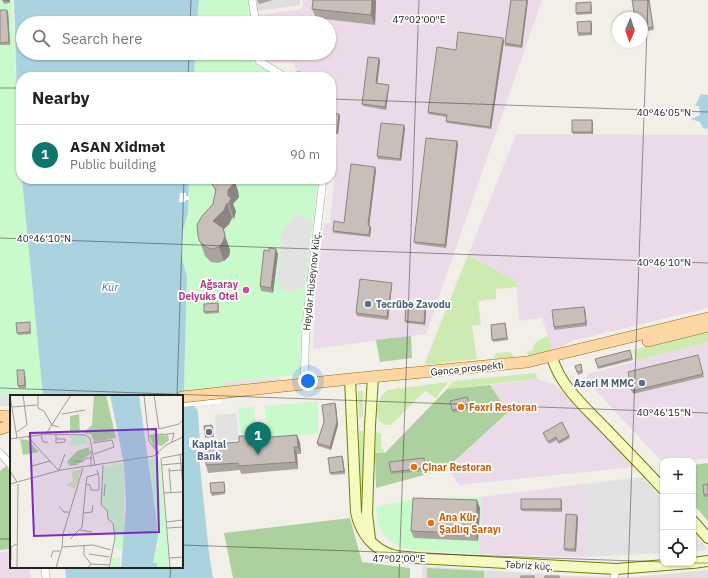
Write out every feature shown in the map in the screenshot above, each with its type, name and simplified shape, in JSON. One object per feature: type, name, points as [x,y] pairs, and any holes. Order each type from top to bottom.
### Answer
[{"type":"main road","name":"Gəncə prospekti","points":[[553,360],[708,318]]},
{"type":"main road","name":"Gəncə prospekti","points":[[221,396],[553,360],[708,326]]},
{"type":"main road","points":[[553,360],[561,379],[660,486]]},
{"type":"main road","points":[[370,541],[368,514],[370,426],[373,380]]},
{"type":"main road","name":"Gəncə prospekti","points":[[221,396],[304,384],[350,383]]},
{"type":"main road","points":[[350,383],[356,512],[359,524],[370,541]]},
{"type":"main road","points":[[183,397],[221,396]]},
{"type":"main road","points":[[183,404],[221,396]]},
{"type":"main road","points":[[0,416],[10,417]]},
{"type":"main road","points":[[0,429],[10,425]]},
{"type":"main road","points":[[696,524],[708,538]]},
{"type":"main road","name":"Təbriz küç.","points":[[370,541],[382,550],[396,556],[615,574],[671,566]]},
{"type":"main road","name":"Təbriz küç.","points":[[696,562],[708,561]]},
{"type":"street","points":[[252,0],[255,16]]},
{"type":"street","points":[[259,60],[277,72]]},
{"type":"street","name":"Heydər Hüseynov küç.","points":[[304,384],[306,325],[322,184]]},
{"type":"street","points":[[0,452],[10,464]]},
{"type":"street","points":[[45,568],[46,578]]},
{"type":"shaded area","points":[[256,0],[300,0],[300,5],[258,11]]},
{"type":"shaded area","name":"Təcrübə Zavodu","points":[[303,0],[542,0],[426,334],[313,349],[315,301],[324,223],[330,223],[334,184],[336,184],[338,135],[336,135],[336,72],[297,72],[294,63],[268,62],[267,60],[336,60],[336,16],[259,16],[302,9]]},
{"type":"shaded area","points":[[516,134],[708,135],[708,308],[571,341],[553,352],[542,318],[519,321],[516,281],[468,255]]},
{"type":"shaded area","points":[[296,213],[312,221],[304,285],[298,290],[289,292],[281,288],[277,280],[282,231]]},
{"type":"shaded area","name":"Azəri M MMC","points":[[708,342],[708,458],[696,460],[696,458],[660,458],[660,460],[586,380],[588,374]]},
{"type":"shaded area","points":[[279,378],[280,382],[223,387],[222,382]]},
{"type":"shaded area","points":[[538,379],[556,385],[635,467],[459,485],[447,469],[508,412],[490,385]]},
{"type":"shaded area","points":[[25,393],[25,395],[10,395],[10,406],[0,406],[0,395]]},
{"type":"shaded area","points":[[236,413],[239,440],[217,442],[215,415]]},
{"type":"shaded area","points":[[642,477],[660,497],[660,553],[588,557],[583,484]]},
{"type":"shaded area","points":[[583,484],[588,557],[480,554],[481,497]]},
{"type":"shaded area","points":[[696,536],[707,548],[702,551],[696,551]]},
{"type":"shaded area","points":[[10,551],[10,568],[29,568],[31,578],[0,578],[0,552]]},
{"type":"shaded area","points":[[422,566],[569,576],[634,577],[708,570],[708,578],[423,578]]},
{"type":"green space","points":[[0,0],[12,0],[16,80],[16,184],[22,184],[43,395],[25,395],[25,393],[0,395]]},
{"type":"green space","points":[[199,0],[249,0],[251,16],[198,16]]},
{"type":"green space","points":[[195,60],[253,60],[255,65],[270,72],[194,72]]},
{"type":"green space","name":"Ağsaray Delyuks Otel","points":[[189,184],[317,184],[301,332],[300,375],[223,382],[223,387],[184,392],[187,277],[181,249],[183,231],[188,212]]},
{"type":"green space","points":[[468,255],[516,281],[517,287],[496,289],[496,299],[478,301],[481,325],[472,326],[477,359],[424,365]]},
{"type":"green space","points":[[708,331],[708,342],[636,361],[633,350]]},
{"type":"green space","points":[[411,336],[412,358],[380,362],[376,340]]},
{"type":"green space","points":[[548,336],[553,352],[529,356],[526,352],[533,350],[536,342]]},
{"type":"green space","points":[[510,352],[515,357],[493,359],[496,353]]},
{"type":"green space","points":[[536,373],[538,379],[447,389],[453,381]]},
{"type":"green space","points":[[448,382],[436,398],[425,391],[391,425],[386,425],[379,421],[377,408],[379,400],[387,390]]},
{"type":"green space","points":[[490,385],[508,412],[446,469],[376,488],[375,453],[385,453],[447,389]]},
{"type":"green space","points":[[358,391],[363,391],[363,417],[359,418]]},
{"type":"green space","points":[[318,401],[318,433],[268,439],[265,406]]},
{"type":"green space","points":[[254,407],[257,438],[242,440],[238,408]]},
{"type":"green space","points":[[359,431],[363,431],[364,492],[359,493]]},
{"type":"green space","points":[[376,432],[381,434],[381,446],[385,453],[375,453]]},
{"type":"green space","points":[[708,463],[708,521],[696,507],[696,465]]},
{"type":"green space","points":[[6,466],[10,471],[10,549],[0,550],[0,471]]},
{"type":"green space","points":[[481,497],[480,554],[408,549],[397,545],[388,539],[381,531],[378,524],[376,507],[413,499]]},
{"type":"green space","points":[[350,518],[362,562],[410,568],[410,578],[233,578],[224,533]]},
{"type":"green space","points":[[427,568],[484,571],[484,578],[427,578]]},
{"type":"water","points":[[14,0],[199,0],[198,16],[16,16],[16,60],[195,60],[194,72],[16,72]]},
{"type":"water","points":[[701,94],[708,95],[708,129],[703,128],[700,122],[691,119],[700,115],[699,106],[695,106]]},
{"type":"water","name":"Kür","points":[[22,184],[189,184],[188,212],[183,231],[181,249],[187,277],[184,388],[186,395],[198,412],[200,443],[198,447],[213,578],[66,578],[65,568],[183,568],[183,395],[43,395]]},
{"type":"pier","points":[[180,193],[186,193],[186,196],[189,196],[189,200],[179,202]]},
{"type":"pier","points":[[221,390],[222,403],[183,407],[183,395],[178,395]]},
{"type":"pier","points":[[194,437],[195,440],[199,439],[200,443],[195,443],[195,446],[189,447],[189,438]]},
{"type":"building","points":[[313,0],[372,0],[371,15],[312,9]]},
{"type":"building","points":[[511,0],[527,0],[521,46],[505,43]]},
{"type":"building","points":[[632,0],[649,0],[653,27],[648,28],[648,12],[634,12]]},
{"type":"building","points":[[591,2],[591,12],[576,13],[576,3]]},
{"type":"building","points":[[0,10],[7,10],[9,42],[0,43]]},
{"type":"building","points":[[591,21],[591,33],[578,33],[577,22]]},
{"type":"building","points":[[458,32],[503,38],[490,127],[446,121],[447,115],[428,112],[437,47],[456,50]]},
{"type":"building","points":[[368,57],[379,58],[376,83],[389,85],[385,107],[362,104]]},
{"type":"building","points":[[336,114],[339,114],[336,132]]},
{"type":"building","points":[[572,120],[592,120],[592,132],[572,132]]},
{"type":"building","points":[[381,123],[404,125],[400,159],[377,156]]},
{"type":"building","points":[[426,138],[457,141],[445,245],[414,242]]},
{"type":"building","points":[[351,164],[375,167],[368,225],[370,226],[369,235],[333,231],[334,221],[344,223]]},
{"type":"building","points":[[212,184],[233,184],[228,190],[228,196],[231,197],[229,204],[227,203],[224,210],[213,221],[223,228],[225,235],[223,242],[219,247],[212,249],[206,247],[200,242],[197,225],[202,216],[213,204],[216,189]]},
{"type":"building","points":[[269,248],[276,249],[271,288],[260,286],[264,250],[269,251]]},
{"type":"building","points":[[360,279],[392,283],[387,317],[356,313]]},
{"type":"building","points":[[218,303],[218,311],[204,312],[204,304]]},
{"type":"building","points":[[406,307],[425,309],[424,323],[405,321]]},
{"type":"building","points":[[584,307],[586,323],[554,327],[552,310]]},
{"type":"building","points":[[30,322],[30,332],[17,333],[16,323]]},
{"type":"building","points":[[505,323],[507,338],[492,340],[491,325]]},
{"type":"building","points":[[630,350],[632,358],[598,367],[595,359]]},
{"type":"building","points":[[698,355],[703,374],[632,391],[628,372]]},
{"type":"building","points":[[581,364],[582,371],[577,372],[575,366]]},
{"type":"building","points":[[17,370],[24,370],[25,385],[18,386]]},
{"type":"building","points":[[467,397],[470,406],[452,410],[450,401]]},
{"type":"building","points":[[335,403],[337,422],[330,447],[317,443],[324,422],[322,405]]},
{"type":"building","points":[[562,422],[569,436],[558,442],[556,437],[548,442],[543,433]]},
{"type":"building","points":[[212,425],[213,434],[205,435],[204,426]]},
{"type":"building","points":[[297,435],[298,447],[294,447],[296,462],[239,466],[238,463],[206,465],[204,445],[239,442],[239,436],[247,436],[247,439]]},
{"type":"building","points":[[342,456],[344,471],[330,473],[328,458]]},
{"type":"building","points":[[424,458],[425,468],[391,472],[389,462]]},
{"type":"building","points":[[224,482],[225,492],[211,493],[210,483]]},
{"type":"building","points":[[708,484],[708,494],[704,495],[703,485]]},
{"type":"building","points":[[413,498],[477,500],[476,534],[411,531]]},
{"type":"building","points":[[521,499],[561,499],[561,509],[521,509]]},
{"type":"building","points":[[566,514],[577,515],[575,549],[564,549]]},
{"type":"building","points":[[521,576],[534,576],[534,578],[521,578]]},
{"type":"building","points":[[545,576],[559,576],[559,578],[545,578]]},
{"type":"place","name":"Ağsaray Delyuks Otel","points":[[246,290]]},
{"type":"place","name":"Təcrübə Zavodu","points":[[368,304]]},
{"type":"place","name":"Azəri M MMC","points":[[642,383]]},
{"type":"place","name":"Fəxri Restoran","points":[[461,407]]},
{"type":"place","name":"Kapital Bank","points":[[209,432]]},
{"type":"place","name":"ASAN Xidmət","points":[[258,455]]},
{"type":"place","name":"Çinar Restoran","points":[[414,467]]},
{"type":"place","name":"Ana Kür Şadlıq Sarayı","points":[[431,523]]}]
